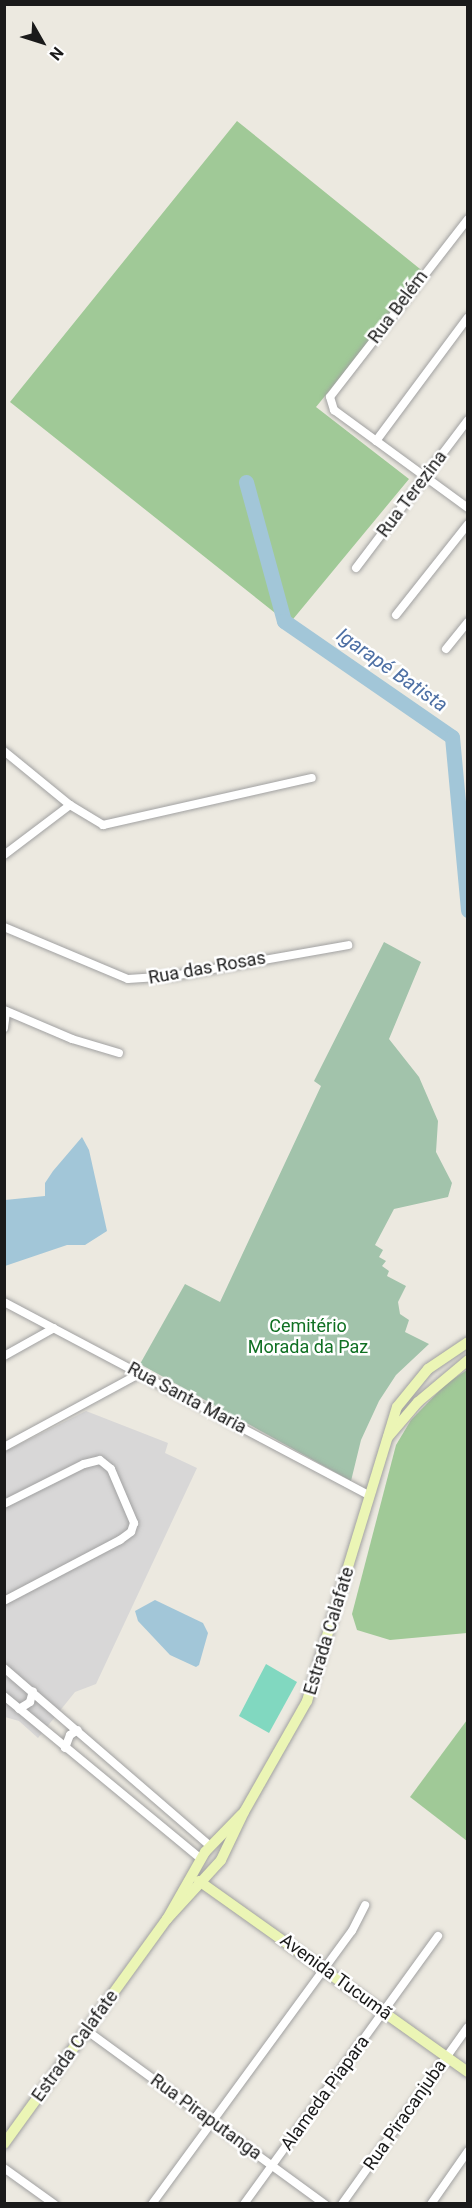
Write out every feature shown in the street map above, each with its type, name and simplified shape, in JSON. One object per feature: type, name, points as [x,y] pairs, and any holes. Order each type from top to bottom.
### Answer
[{"type":"street","name":"Rua Belém","points":[[376,441],[334,410],[330,397],[468,219]]},
{"type":"street","points":[[460,228],[468,234]]},
{"type":"street","points":[[468,317],[376,441],[468,508]]},
{"type":"street","name":"Rua Terezina","points":[[356,568],[468,420]]},
{"type":"street","points":[[396,615],[468,524]]},
{"type":"street","points":[[446,649],[468,622]]},
{"type":"street","points":[[4,751],[70,805],[98,823],[109,825],[312,778]]},
{"type":"street","points":[[4,855],[70,805]]},
{"type":"street","name":"Rua das Rosas","points":[[4,927],[128,980],[173,976],[348,945]]},
{"type":"street","points":[[4,1028],[5,1011],[72,1039],[119,1053]]},
{"type":"street","name":"Rua Santa Maria","points":[[4,1302],[369,1495]]},
{"type":"street","points":[[4,1356],[54,1328]]},
{"type":"street","name":"Estrada Calafate","points":[[167,1919],[203,1882],[227,1851],[244,1812],[307,1701],[321,1666],[369,1495],[388,1437],[392,1416],[417,1380],[468,1342]]},
{"type":"street","name":"Estrada Calafate","points":[[388,1437],[418,1402],[468,1360]]},
{"type":"street","points":[[4,1447],[141,1373]]},
{"type":"street","points":[[4,1504],[84,1464],[100,1460],[111,1469],[134,1523],[131,1532],[120,1540],[4,1601]]},
{"type":"street","points":[[4,1668],[213,1842],[223,1840],[227,1851]]},
{"type":"street","points":[[19,1709],[30,1702],[33,1691]]},
{"type":"street","points":[[4,1696],[201,1859]]},
{"type":"street","points":[[65,1748],[70,1735],[78,1730]]},
{"type":"street","name":"Estrada Calafate","points":[[4,2144],[167,1919],[213,1842],[244,1812]]},
{"type":"street","name":"Avenida Tucumã","points":[[192,1874],[195,1880],[203,1882],[324,1967],[468,2072]]},
{"type":"street","points":[[152,2204],[352,1931],[365,1905]]},
{"type":"street","name":"Alameda Piapara","points":[[244,2204],[438,1936]]},
{"type":"street","name":"Rua Piracanjuba","points":[[342,2204],[468,2027]]},
{"type":"street","name":"Rua Piraputanga","points":[[86,2030],[325,2204]]},
{"type":"street","points":[[431,2204],[468,2151]]},
{"type":"street","points":[[4,2168],[54,2204]]},
{"type":"shaded area","points":[[86,1411],[168,1443],[165,1453],[197,1468],[96,1684],[75,1692],[38,1738],[19,1721],[5,1717],[4,1452]]},
{"type":"green space","points":[[237,121],[425,273],[316,407],[409,479],[289,624],[10,402]]},
{"type":"green space","name":"Cemitério Morada da Paz","points":[[384,942],[421,962],[389,1039],[419,1077],[438,1121],[436,1152],[452,1183],[448,1197],[394,1209],[375,1245],[383,1250],[379,1257],[386,1261],[382,1266],[389,1271],[387,1276],[406,1286],[398,1302],[400,1314],[409,1320],[405,1332],[429,1344],[396,1375],[379,1401],[361,1440],[351,1481],[140,1364],[185,1284],[220,1302],[321,1086],[314,1081]]},
{"type":"green space","points":[[467,1370],[467,1633],[390,1640],[357,1630],[352,1614],[396,1445],[411,1420],[447,1383]]},
{"type":"green space","points":[[266,1664],[297,1682],[269,1733],[239,1716]]},
{"type":"green space","points":[[467,1720],[467,1841],[410,1797]]},
{"type":"water","points":[[82,1137],[89,1150],[107,1231],[85,1245],[67,1245],[5,1266],[5,1200],[45,1196],[45,1183]]},
{"type":"water","points":[[155,1600],[203,1623],[208,1633],[199,1665],[196,1667],[170,1655],[138,1621],[135,1611]]},
{"type":"waterway","name":"Igarapé Batista","points":[[246,482],[284,621],[452,737],[468,910]]}]
